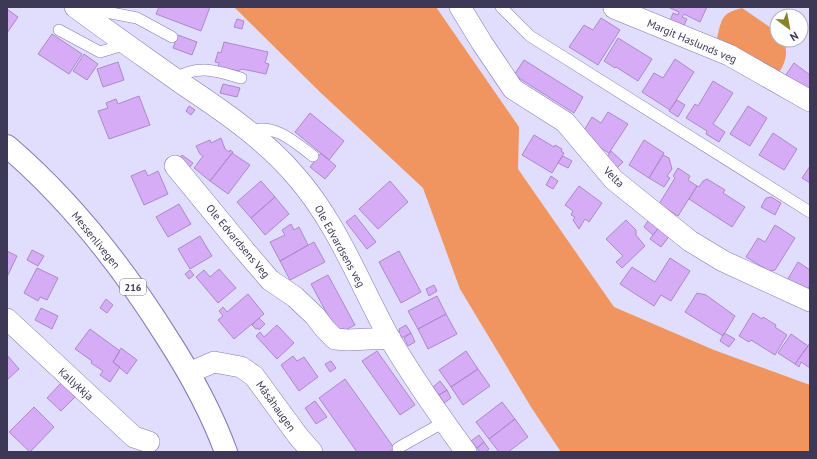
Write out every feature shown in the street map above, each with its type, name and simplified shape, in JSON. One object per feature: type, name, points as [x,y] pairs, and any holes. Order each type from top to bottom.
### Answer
[{"type":"main road","name":"Messenlivegen","points":[[7,146],[55,191],[102,245],[147,306],[189,373],[218,430],[226,452]]},
{"type":"street","name":"Velta","points":[[460,7],[513,89],[565,122],[614,180],[690,241],[723,261],[810,302]]},
{"type":"street","name":"Margit Haslunds veg","points":[[614,8],[729,55],[810,101]]},
{"type":"street","name":"Ole Edvardsens veg","points":[[80,10],[224,112],[272,150],[294,173],[313,196],[328,218],[390,338],[418,384],[466,452]]},
{"type":"street","name":"Ole Edvardsens Veg","points":[[176,166],[270,280],[296,297],[315,316],[325,330],[335,339],[348,340],[390,338]]},
{"type":"street","name":"Kallykkja","points":[[7,319],[134,437],[149,442]]},
{"type":"street","name":"Måsåhaugen","points":[[189,373],[214,362],[241,367],[254,376],[298,436],[312,452]]},
{"type":"lane","points":[[502,7],[530,36],[810,212]]},
{"type":"lane","points":[[80,10],[96,10],[137,18],[172,37]]},
{"type":"lane","points":[[59,30],[100,52],[127,44]]},
{"type":"lane","points":[[175,78],[193,70],[211,70],[241,78]]},
{"type":"lane","points":[[248,131],[258,128],[284,134],[313,156]]},
{"type":"lane","points":[[398,448],[444,422]]},
{"type":"shaded area","points":[[234,7],[436,7],[519,127],[518,169],[614,307],[714,350],[810,385],[810,452],[561,452],[531,407],[460,289],[423,188],[321,93]]},
{"type":"shaded area","points":[[742,8],[769,27],[769,48],[786,48],[786,58],[778,74],[737,48],[717,38],[722,21],[726,15]]},
{"type":"building","points":[[159,7],[210,7],[201,31],[156,14]]},
{"type":"building","points":[[668,7],[707,7],[700,22],[684,14],[682,17],[687,19],[683,27],[670,21],[673,13],[678,15],[679,12]]},
{"type":"building","points":[[7,9],[18,17],[7,33]]},
{"type":"building","points":[[601,18],[620,30],[598,65],[569,47],[584,25],[593,30]]},
{"type":"building","points":[[237,19],[244,21],[242,29],[234,27]]},
{"type":"building","points":[[52,34],[82,54],[69,74],[38,54]]},
{"type":"building","points":[[178,35],[197,42],[192,55],[173,48]]},
{"type":"building","points":[[618,38],[652,59],[638,81],[604,61]]},
{"type":"building","points":[[224,42],[268,52],[265,63],[269,64],[266,74],[242,69],[238,71],[218,67],[219,63],[215,62],[218,52],[221,53]]},
{"type":"building","points":[[84,54],[98,64],[87,80],[73,71]]},
{"type":"building","points":[[675,59],[694,72],[670,110],[642,92],[654,73],[663,78]]},
{"type":"building","points":[[524,60],[583,97],[574,113],[514,75]]},
{"type":"building","points":[[118,62],[124,80],[103,87],[97,69]]},
{"type":"building","points":[[794,63],[810,75],[810,98],[783,79]]},
{"type":"building","points":[[713,81],[733,93],[713,124],[725,132],[719,142],[706,134],[707,131],[686,118],[695,104],[698,106]]},
{"type":"building","points":[[223,84],[240,88],[237,97],[220,93]]},
{"type":"building","points":[[139,96],[150,125],[109,139],[98,111],[108,108],[106,103],[116,99],[118,104]]},
{"type":"building","points":[[677,100],[685,105],[678,117],[669,111]]},
{"type":"building","points":[[189,106],[195,110],[191,115],[186,111]]},
{"type":"building","points":[[748,106],[767,118],[750,146],[730,134]]},
{"type":"building","points":[[608,112],[628,124],[609,153],[590,142],[582,134],[592,117],[601,123]]},
{"type":"building","points":[[310,113],[344,141],[329,160],[295,132]]},
{"type":"building","points":[[773,133],[797,149],[784,170],[759,155]]},
{"type":"building","points":[[534,135],[554,147],[555,145],[562,149],[561,151],[564,153],[552,173],[522,155]]},
{"type":"building","points":[[221,138],[225,149],[229,152],[230,150],[233,152],[210,181],[194,168],[203,156],[200,154],[196,146],[210,140],[211,143]]},
{"type":"building","points":[[644,140],[664,153],[649,178],[629,165]]},
{"type":"building","points":[[611,151],[623,162],[615,170],[605,160]]},
{"type":"building","points":[[232,153],[250,165],[228,194],[210,181]]},
{"type":"building","points":[[321,153],[336,166],[325,179],[310,167]]},
{"type":"building","points":[[182,155],[193,163],[186,172],[176,164]]},
{"type":"building","points":[[663,155],[669,158],[672,169],[667,176],[670,178],[664,187],[649,178]]},
{"type":"building","points":[[563,156],[572,161],[568,168],[558,163]]},
{"type":"building","points":[[810,166],[810,183],[802,178]]},
{"type":"building","points":[[678,168],[690,176],[688,180],[697,186],[678,216],[659,204],[675,178],[673,176]]},
{"type":"building","points":[[145,170],[148,176],[158,171],[168,194],[144,205],[131,176]]},
{"type":"building","points":[[551,176],[558,181],[553,189],[546,185]]},
{"type":"building","points":[[707,179],[725,190],[723,193],[745,207],[732,227],[689,199],[697,186],[699,187],[703,181]]},
{"type":"building","points":[[261,181],[275,197],[251,218],[237,202]]},
{"type":"building","points":[[390,181],[408,202],[378,229],[359,209]]},
{"type":"building","points":[[579,186],[602,203],[589,222],[585,219],[579,229],[573,220],[575,217],[571,215],[573,211],[565,205]]},
{"type":"building","points":[[275,197],[289,214],[265,235],[251,218]]},
{"type":"building","points":[[771,197],[781,203],[775,215],[761,207],[766,198]]},
{"type":"building","points":[[179,204],[191,224],[168,237],[156,217]]},
{"type":"building","points":[[355,215],[376,242],[367,249],[346,222]]},
{"type":"building","points":[[650,218],[660,226],[653,235],[644,227]]},
{"type":"building","points":[[626,220],[636,230],[636,235],[645,246],[622,268],[616,262],[623,256],[606,239]]},
{"type":"building","points":[[291,224],[294,230],[299,227],[308,245],[280,261],[270,242],[285,235],[282,230]]},
{"type":"building","points":[[775,225],[795,238],[775,270],[769,271],[746,257],[758,238],[765,242]]},
{"type":"building","points":[[660,226],[671,234],[661,247],[650,239]]},
{"type":"building","points":[[200,236],[212,256],[190,269],[178,249]]},
{"type":"building","points":[[314,242],[325,262],[290,280],[280,261]]},
{"type":"building","points":[[32,250],[44,256],[38,266],[27,260]]},
{"type":"building","points":[[7,251],[17,256],[7,277]]},
{"type":"building","points":[[399,251],[421,292],[401,303],[379,262]]},
{"type":"building","points":[[670,258],[690,271],[671,301],[661,295],[654,306],[620,284],[632,267],[655,282]]},
{"type":"building","points":[[798,262],[810,270],[810,285],[804,294],[786,282]]},
{"type":"building","points":[[37,268],[58,278],[47,300],[40,297],[38,301],[24,293]]},
{"type":"building","points":[[219,269],[236,288],[218,303],[196,277],[204,270],[210,277]]},
{"type":"building","points":[[190,270],[194,275],[189,279],[185,274]]},
{"type":"building","points":[[328,275],[355,325],[338,334],[311,284]]},
{"type":"building","points":[[434,285],[437,291],[429,296],[426,289]]},
{"type":"building","points":[[697,293],[706,295],[735,316],[723,336],[685,312]]},
{"type":"building","points":[[248,294],[264,314],[234,339],[218,320],[223,316],[219,311],[223,307],[227,312]]},
{"type":"building","points":[[437,296],[446,314],[418,329],[408,311]]},
{"type":"building","points":[[106,299],[113,305],[107,313],[100,308]]},
{"type":"building","points":[[41,308],[58,316],[52,329],[35,320]]},
{"type":"building","points":[[753,313],[776,325],[775,327],[787,335],[775,355],[751,340],[749,342],[739,336]]},
{"type":"building","points":[[446,314],[457,334],[428,349],[418,329]]},
{"type":"building","points":[[259,318],[265,324],[259,330],[252,325]]},
{"type":"building","points":[[277,325],[294,343],[277,359],[256,336],[260,332],[264,337]]},
{"type":"building","points":[[406,325],[411,333],[401,338],[398,332],[400,331],[399,329]]},
{"type":"building","points":[[90,329],[120,351],[113,362],[120,367],[110,382],[100,375],[103,371],[75,349]]},
{"type":"building","points":[[411,333],[415,342],[408,346],[404,338]]},
{"type":"building","points":[[724,333],[735,339],[729,347],[720,341]]},
{"type":"building","points":[[791,334],[808,346],[795,364],[778,353]]},
{"type":"building","points":[[810,343],[810,368],[801,362],[799,367],[795,364]]},
{"type":"building","points":[[121,348],[137,360],[127,374],[113,362]]},
{"type":"building","points":[[377,351],[415,405],[400,415],[362,361]]},
{"type":"building","points":[[466,351],[478,369],[451,387],[439,370]]},
{"type":"building","points":[[7,355],[19,369],[7,380]]},
{"type":"building","points":[[293,356],[297,361],[304,357],[318,377],[299,391],[281,365]]},
{"type":"building","points":[[331,361],[336,368],[330,372],[325,364]]},
{"type":"building","points":[[478,369],[490,386],[463,405],[451,387]]},
{"type":"building","points":[[345,379],[394,448],[389,452],[357,452],[319,398]]},
{"type":"building","points":[[440,381],[447,390],[439,395],[433,387]]},
{"type":"building","points":[[61,383],[75,397],[61,411],[47,398]]},
{"type":"building","points":[[447,390],[451,398],[444,403],[439,395]]},
{"type":"building","points":[[315,401],[327,417],[316,424],[305,408]]},
{"type":"building","points":[[502,402],[515,419],[489,439],[476,422]]},
{"type":"building","points":[[34,407],[54,427],[30,452],[9,432]]},
{"type":"building","points":[[515,419],[528,437],[508,452],[499,452],[489,439]]},
{"type":"building","points":[[479,435],[484,442],[477,448],[471,441]]},
{"type":"building","points":[[484,442],[489,449],[486,452],[480,452],[477,448]]}]
